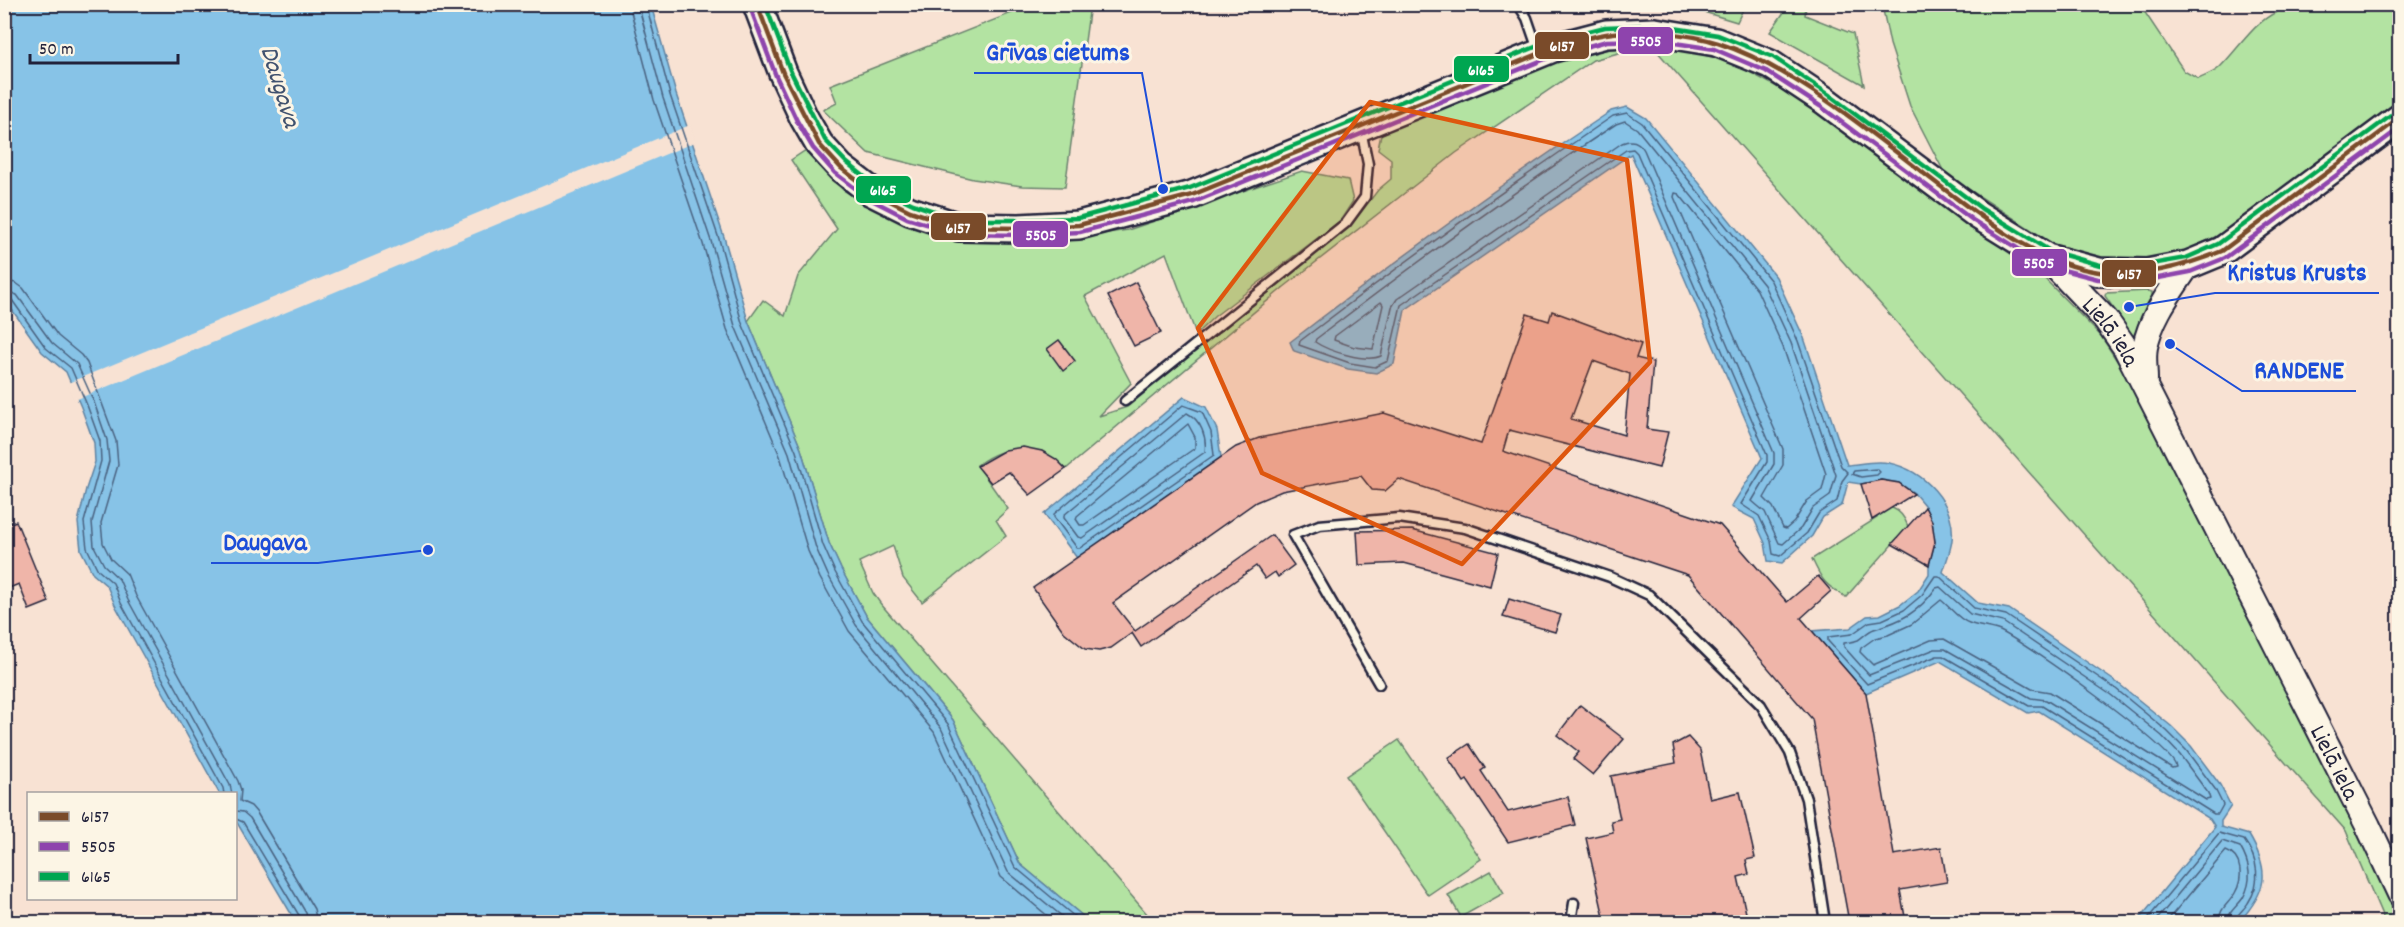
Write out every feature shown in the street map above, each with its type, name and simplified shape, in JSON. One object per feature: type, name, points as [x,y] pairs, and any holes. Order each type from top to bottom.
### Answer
[{"type":"main road","name":"Lielā iela","points":[[757,4],[783,73],[804,118],[826,152],[841,168],[872,192],[910,211],[959,227],[1019,228],[1079,225],[1192,195],[1539,54],[1606,34],[1655,32],[1716,42],[1770,64],[1824,100],[1978,215],[2047,258],[2106,320],[2125,346],[2145,382],[2400,894]]},
{"type":"main road","points":[[2047,258],[2099,272],[2147,273],[2188,265],[2222,250],[2400,118]]},
{"type":"main road","points":[[2145,382],[2144,349],[2150,328],[2158,309],[2188,265]]},
{"type":"lane","points":[[1518,4],[1527,18],[1539,54]]},
{"type":"lane","points":[[1125,401],[1347,223],[1365,196],[1368,164],[1360,127]]},
{"type":"lane","points":[[1379,684],[1293,535],[1319,525],[1399,518],[1465,528],[1610,577],[1649,595],[1761,705],[1790,753],[1806,799],[1825,922]]},
{"type":"lane","points":[[1571,922],[1574,903]]},
{"type":"highlighted area","points":[[1370,102],[1627,160],[1650,362],[1462,564],[1262,473],[1198,328]]},
{"type":"green space","points":[[1745,4],[1737,22],[1687,7],[1688,5]]},
{"type":"green space","points":[[1032,5],[1043,7],[1090,5],[1065,187],[1022,186],[973,179],[868,153],[823,110],[837,103],[830,85]]},
{"type":"green space","points":[[1789,5],[1806,5],[1805,15],[1853,34],[1864,85],[1770,32]]},
{"type":"green space","points":[[1882,5],[2140,5],[2184,71],[2198,79],[2219,68],[2257,26],[2266,18],[2285,9],[2282,5],[2399,5],[2399,102],[2223,233],[2166,261],[2091,260],[2066,252],[1945,174],[1910,106],[1890,44]]},
{"type":"green space","points":[[1628,45],[1670,46],[1731,62],[1801,100],[2045,279],[2101,336],[2143,401],[2336,784],[2399,922],[2385,922],[2346,831],[1656,50],[1622,52],[1593,60],[1456,153],[1284,287],[1066,469],[1045,454],[1023,449],[1011,449],[977,465],[1008,509],[996,520],[1006,536],[922,602],[903,578],[893,546],[859,562],[880,603],[1154,922],[1090,922],[1020,864],[953,720],[867,617],[841,569],[829,543],[801,449],[748,321],[763,300],[785,316],[798,276],[837,229],[791,160],[806,150],[843,190],[893,218],[957,239],[1036,243],[1128,230],[1302,171],[1348,180],[1353,201],[1340,221],[1215,316],[1196,334],[1166,253],[1085,296],[1131,383],[1099,416],[1127,407],[1352,224],[1378,190],[1391,179],[1391,159],[1378,149],[1381,134],[1389,126],[1558,59]]},
{"type":"green space","points":[[2152,292],[2152,299],[2133,337],[2105,296],[2106,293]]},
{"type":"green space","points":[[1873,503],[1898,511],[1905,519],[1910,533],[1896,540],[1846,597],[1825,582],[1812,559],[1877,518]]},
{"type":"green space","points":[[1399,740],[1481,859],[1428,895],[1346,776]]},
{"type":"green space","points":[[1491,871],[1504,893],[1461,917],[1448,895]]},
{"type":"water","points":[[4,5],[651,5],[676,94],[724,237],[748,321],[801,449],[829,543],[841,569],[867,617],[953,720],[1020,864],[1090,922],[296,922],[237,823],[237,792],[218,792],[115,605],[107,586],[93,574],[81,550],[78,522],[95,462],[94,443],[66,372],[42,352],[5,300]]},
{"type":"water","points":[[1627,107],[1646,118],[1776,277],[1804,338],[1847,465],[1889,463],[1914,473],[1925,481],[1943,501],[1952,526],[1952,540],[1943,572],[1978,603],[2009,609],[2119,684],[2171,726],[2191,746],[2220,785],[2231,806],[2221,821],[2221,827],[2249,835],[2261,860],[2263,881],[2260,891],[2239,922],[2137,922],[2215,827],[2210,819],[2039,711],[2028,713],[1940,661],[1866,693],[1812,631],[1850,628],[1867,616],[1880,615],[1900,605],[1918,591],[1929,574],[1935,542],[1932,521],[1924,505],[1914,493],[1899,483],[1881,480],[1861,484],[1848,482],[1842,505],[1823,517],[1812,536],[1782,563],[1768,561],[1765,543],[1754,519],[1731,507],[1762,458],[1631,154],[1405,310],[1394,364],[1376,373],[1348,369],[1294,351],[1290,342],[1409,253],[1529,166],[1611,111]]},
{"type":"water","points":[[1184,397],[1206,407],[1217,430],[1221,457],[1077,558],[1044,514]]},
{"type":"pier","points":[[690,125],[695,142],[75,400],[68,383]]},
{"type":"building","points":[[1136,282],[1161,333],[1134,346],[1108,296]]},
{"type":"building","points":[[1552,311],[1641,344],[1636,358],[1653,362],[1647,429],[1668,432],[1659,468],[1509,430],[1503,451],[1720,525],[1787,602],[1818,576],[1831,591],[1801,618],[1866,693],[1894,855],[1941,847],[1947,882],[1900,890],[1906,922],[1849,922],[1812,719],[1688,575],[1399,479],[1385,491],[1372,490],[1361,476],[1282,491],[1256,502],[1113,603],[1135,631],[1272,535],[1294,565],[1278,577],[1275,572],[1265,579],[1256,566],[1141,647],[1132,633],[1111,648],[1099,651],[1085,649],[1064,632],[1033,588],[1236,447],[1259,438],[1384,413],[1481,444],[1527,314],[1549,321]],"holes":[[[1593,361],[1630,374],[1624,435],[1571,419]]]},
{"type":"building","points":[[1059,340],[1075,361],[1063,371],[1047,349]]},
{"type":"building","points":[[1023,447],[1042,451],[1056,459],[1066,469],[1030,495],[1009,472],[991,483],[977,466],[1005,450]]},
{"type":"building","points":[[1881,480],[1899,483],[1914,494],[1872,520],[1861,484]]},
{"type":"building","points":[[1925,507],[1932,521],[1935,542],[1929,565],[1892,544]]},
{"type":"building","points":[[16,521],[49,602],[29,610],[19,584],[9,588],[4,576],[4,526]]},
{"type":"building","points":[[1412,530],[1498,553],[1490,586],[1404,563],[1359,565],[1357,531]]},
{"type":"building","points":[[1509,599],[1561,615],[1555,632],[1503,617]]},
{"type":"building","points":[[1580,705],[1624,739],[1593,775],[1573,759],[1579,752],[1557,735]]},
{"type":"building","points":[[1688,737],[1700,750],[1710,799],[1740,792],[1755,858],[1746,860],[1749,874],[1738,877],[1748,922],[1605,922],[1586,838],[1613,832],[1611,821],[1620,819],[1611,776],[1676,763],[1673,745]]},
{"type":"building","points":[[1469,744],[1485,768],[1481,771],[1508,812],[1568,797],[1575,825],[1508,842],[1467,780],[1464,782],[1448,758]]},
{"type":"transit line","name":"6157","points":[[757,4],[783,73],[819,144],[841,168],[872,192],[910,211],[959,227],[1019,228],[1079,225],[1192,195],[1553,48],[1618,33],[1677,34],[1718,43],[1749,55],[1810,89],[2003,232],[2039,253],[2078,268],[2099,272],[2131,274],[2162,270],[2222,251],[2400,118]]},
{"type":"transit line","name":"6165","points":[[765,4],[790,70],[825,140],[846,162],[876,186],[913,204],[960,220],[1078,218],[1190,188],[1550,41],[1605,27],[1655,25],[1718,35],[1773,57],[1828,94],[1982,209],[2050,251],[2100,265],[2146,265],[2186,258],[2218,244],[2396,112]]},
{"type":"transit line","name":"5505","points":[[750,7],[776,76],[797,121],[813,148],[835,173],[868,198],[907,218],[959,234],[1019,235],[1080,232],[1194,202],[1555,55],[1607,41],[1655,40],[1714,49],[1766,71],[1820,106],[1974,221],[2044,265],[2098,279],[2148,280],[2190,272],[2225,258],[2400,128]]},
{"type":"place","name":"Grīvas cietums","points":[[1163,189]]},
{"type":"place","name":"Kristus Krusts","points":[[2129,307]]},
{"type":"place","name":"RANDENE","points":[[2170,344]]},
{"type":"place","name":"Daugava","points":[[428,550]]}]
